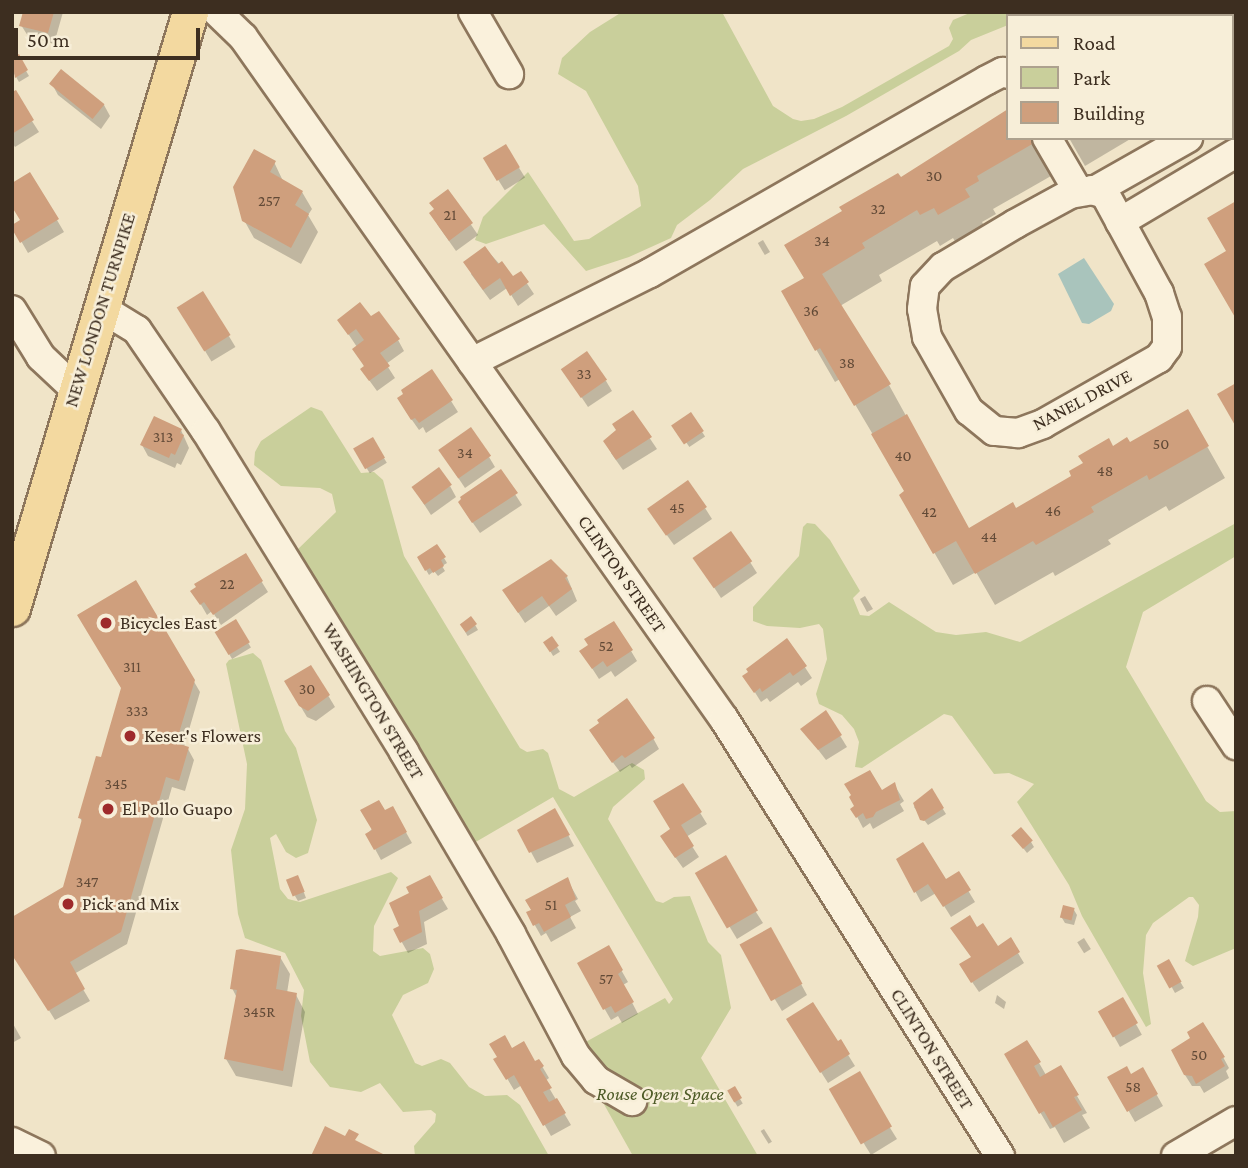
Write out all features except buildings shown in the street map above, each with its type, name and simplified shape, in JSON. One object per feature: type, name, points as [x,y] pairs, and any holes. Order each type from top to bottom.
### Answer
[{"type":"main road","name":"NEW LONDON TURNPIKE","points":[[12,608],[190,12]]},
{"type":"street","name":"CLINTON STREET","points":[[217,12],[243,37],[739,741],[1000,1156]]},
{"type":"street","points":[[473,12],[509,74]]},
{"type":"street","points":[[472,362],[650,273],[986,80],[1003,72],[1006,73]]},
{"type":"street","name":"NANEL DRIVE","points":[[1049,140],[1087,191],[1105,194],[1165,307],[1167,344],[1164,354],[1031,429],[1006,433],[984,426],[969,411],[927,337],[922,309],[925,286],[943,267],[1087,191],[1184,140]]},
{"type":"street","points":[[1120,222],[1236,153]]},
{"type":"street","name":"WASHINGTON STREET","points":[[101,308],[137,330],[206,431],[411,763],[511,934],[576,1056],[596,1080],[632,1101]]},
{"type":"street","points":[[12,310],[41,357],[76,390]]},
{"type":"street","points":[[1207,701],[1236,745]]},
{"type":"street","points":[[1176,1156],[1236,1121]]},
{"type":"street","points":[[12,1142],[41,1156]]},
{"type":"green space","points":[[622,12],[722,12],[773,106],[801,121],[814,119],[842,107],[949,46],[953,39],[949,28],[953,20],[972,12],[1030,12],[1006,14],[1006,26],[971,40],[959,51],[846,116],[743,169],[710,200],[677,225],[671,238],[629,257],[586,271],[544,224],[486,244],[475,240],[483,217],[528,172],[574,241],[589,239],[641,206],[638,186],[586,91],[558,74],[562,58],[590,32]]},
{"type":"green space","name":"Rouse Open Space","points":[[311,407],[322,411],[361,473],[374,472],[383,480],[404,556],[520,748],[527,752],[543,749],[548,753],[559,789],[574,797],[632,763],[644,770],[645,779],[613,807],[608,819],[656,901],[663,903],[674,897],[690,896],[708,942],[721,955],[731,1008],[701,1058],[758,1156],[633,1156],[573,1049],[665,998],[669,1004],[673,999],[553,797],[474,843],[469,843],[295,552],[336,512],[332,494],[320,488],[281,486],[254,465],[255,452],[261,441]]},
{"type":"green space","points":[[807,523],[815,524],[830,540],[860,591],[853,598],[860,615],[869,616],[889,602],[936,632],[956,635],[986,632],[1020,642],[1236,523],[1236,556],[1143,612],[1126,667],[1206,801],[1220,812],[1236,811],[1236,948],[1193,966],[1185,961],[1198,917],[1199,905],[1193,897],[1189,897],[1153,923],[1146,935],[1143,973],[1151,1024],[1146,1027],[1082,916],[1069,885],[1017,802],[1034,784],[1009,773],[994,774],[952,716],[944,714],[862,768],[855,767],[859,742],[854,729],[842,715],[819,704],[816,694],[827,659],[823,629],[819,624],[800,628],[767,626],[753,621],[753,607],[799,556],[803,527]]},
{"type":"green space","points":[[253,653],[261,660],[285,731],[296,748],[317,820],[308,853],[296,858],[286,852],[276,834],[270,838],[280,889],[288,899],[300,902],[391,872],[398,878],[374,926],[373,951],[380,956],[423,948],[430,954],[434,969],[428,983],[403,995],[392,1015],[415,1063],[422,1066],[441,1059],[450,1063],[469,1087],[485,1096],[507,1095],[520,1105],[549,1156],[415,1156],[414,1146],[435,1122],[436,1114],[431,1110],[403,1112],[380,1083],[361,1092],[330,1087],[310,1062],[301,1016],[304,990],[285,953],[245,938],[238,914],[231,850],[245,809],[247,764],[226,664],[229,660]]},
{"type":"water","points":[[1084,258],[1114,304],[1111,311],[1089,324],[1082,323],[1058,274]]},
{"type":"place","name":"Bicycles East","points":[[106,623]]},
{"type":"place","name":"Keser's Flowers","points":[[130,736]]},
{"type":"place","name":"El Pollo Guapo","points":[[108,809]]},
{"type":"place","name":"Pick and Mix","points":[[68,904]]}]
